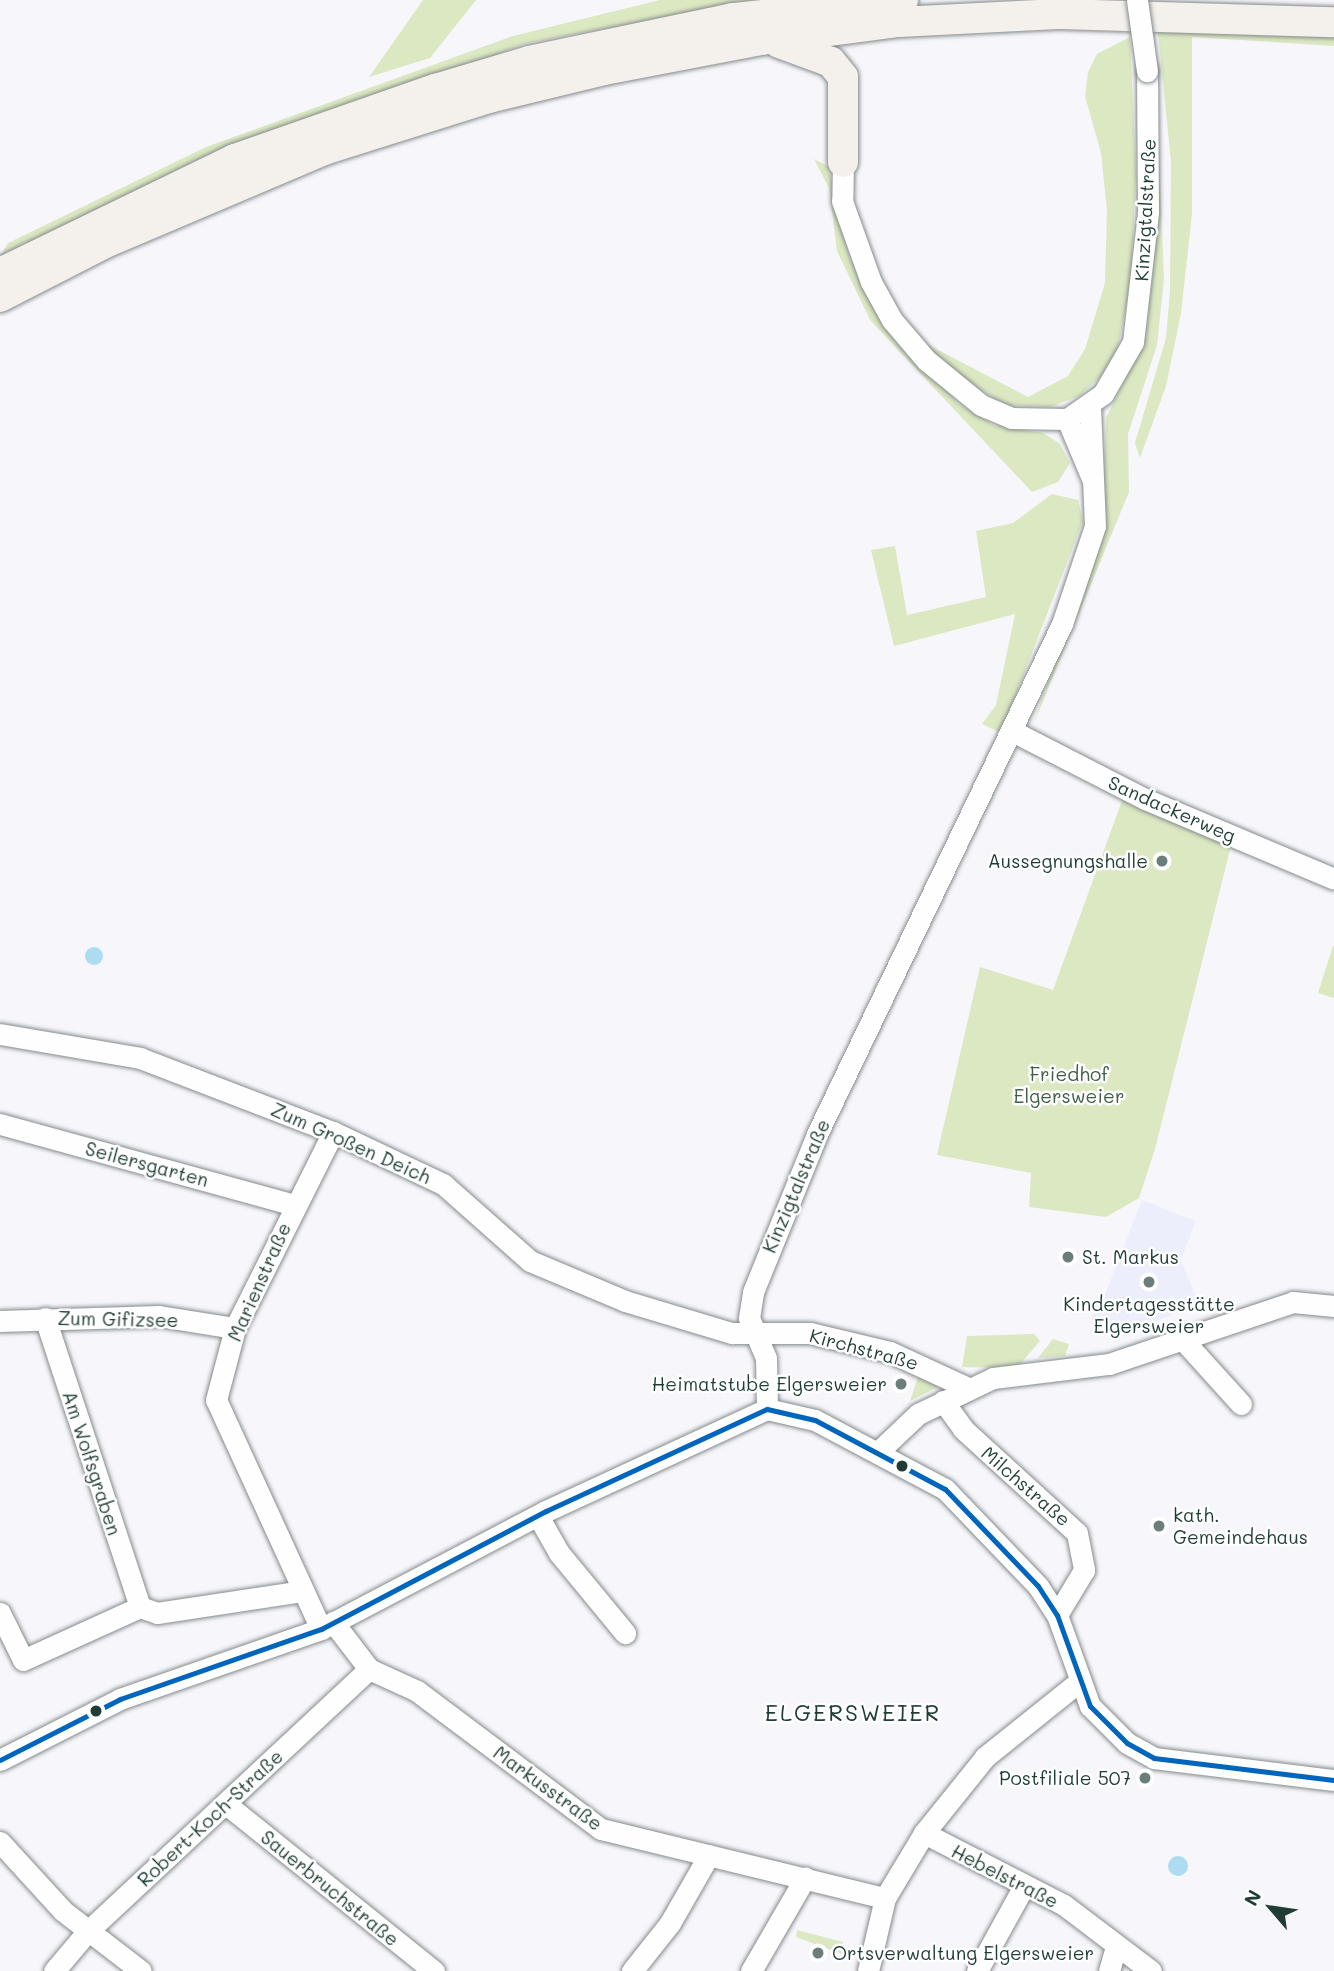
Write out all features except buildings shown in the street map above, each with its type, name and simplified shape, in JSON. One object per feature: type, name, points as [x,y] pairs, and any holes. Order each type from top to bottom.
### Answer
[{"type":"highway","points":[[0,273],[235,159],[396,101],[529,61],[830,3],[904,0]]},
{"type":"highway","points":[[0,297],[229,188],[402,124],[591,73],[762,40],[899,22],[1058,14],[1334,22]]},
{"type":"highway","points":[[762,40],[803,47],[843,77],[843,162]]},
{"type":"street","name":"Kinzigtalstraße","points":[[1094,483],[1067,419],[1090,407],[1126,361],[1137,324],[1148,212],[1147,71],[1137,0]]},
{"type":"street","points":[[843,162],[842,201],[860,253],[892,320],[951,383],[1011,418],[1067,419]]},
{"type":"street","name":"Kinzigtalstraße","points":[[767,1409],[766,1358],[755,1334],[749,1307],[763,1263],[817,1134],[897,975],[917,901],[944,864],[1014,732],[1062,624],[1090,538],[1094,483],[1090,407]]},
{"type":"street","name":"Sandackerweg","points":[[1014,732],[1146,799],[1334,879]]},
{"type":"street","name":"Zum Großen Deich","points":[[0,1034],[140,1058],[333,1132],[443,1184],[530,1261],[625,1301],[755,1334]]},
{"type":"street","name":"Seilersgarten","points":[[0,1124],[294,1205]]},
{"type":"street","name":"Marienstraße","points":[[327,1625],[303,1591],[216,1400],[235,1328],[294,1205],[333,1132]]},
{"type":"street","points":[[879,1451],[898,1428],[943,1401],[993,1378],[1109,1364],[1293,1303],[1334,1306]]},
{"type":"street","name":"Zum Gifizsee","points":[[0,1321],[159,1316],[235,1328]]},
{"type":"street","name":"Am Wolfsgraben","points":[[45,1318],[139,1608]]},
{"type":"street","name":"Kirchstraße","points":[[755,1334],[810,1333],[890,1352],[968,1388]]},
{"type":"street","points":[[1184,1341],[1241,1404]]},
{"type":"street","name":"Milchstraße","points":[[943,1401],[962,1430],[1077,1532],[1084,1570],[1057,1615]]},
{"type":"street","points":[[0,1760],[41,1734],[120,1699],[327,1625],[538,1516],[767,1409],[815,1420],[879,1451],[945,1489],[1006,1548],[1057,1615],[1080,1681],[1104,1724],[1154,1758],[1334,1780]]},
{"type":"street","points":[[538,1516],[559,1553],[625,1633]]},
{"type":"street","points":[[0,1613],[23,1660],[139,1608],[158,1613],[303,1591]]},
{"type":"street","name":"Markusstraße","points":[[327,1625],[369,1669],[417,1691],[600,1829],[885,1898]]},
{"type":"street","name":"Robert-Koch-Straße","points":[[54,1971],[87,1932],[369,1669]]},
{"type":"street","points":[[868,1971],[885,1898],[924,1833],[985,1757],[1080,1681]]},
{"type":"street","points":[[0,1745],[41,1734]]},
{"type":"street","name":"Sauerbruchstraße","points":[[226,1804],[434,1971]]},
{"type":"street","name":"Hebelstraße","points":[[924,1833],[1064,1905],[1115,1950],[1152,1971]]},
{"type":"street","points":[[0,1842],[87,1932],[141,1971]]},
{"type":"street","points":[[632,1971],[670,1923],[709,1855]]},
{"type":"street","points":[[751,1971],[805,1878]]},
{"type":"street","points":[[977,1971],[1024,1886]]},
{"type":"street","points":[[1109,1971],[1115,1950]]},
{"type":"shaded area","name":"Kindertagesstätte Elgersweier","points":[[1142,1200],[1196,1221],[1181,1260],[1199,1304],[1110,1340],[1105,1320],[1089,1319],[1101,1305]]},
{"type":"green space","points":[[423,0],[476,0],[430,58],[369,77]]},
{"type":"green space","points":[[660,0],[756,0],[523,44],[0,257],[8,243],[206,147],[513,36]]},
{"type":"green space","points":[[1157,23],[1334,31],[1334,46],[1192,37],[1192,214],[1181,313],[1166,386],[1140,458],[1135,443],[1166,338],[1170,291],[1171,162]]},
{"type":"green space","points":[[1130,37],[1136,171],[1131,284],[1117,351],[1105,373],[1079,396],[1050,407],[1006,405],[953,373],[923,342],[1028,397],[1068,376],[1085,349],[1105,283],[1107,211],[1101,153],[1085,96],[1088,72],[1097,54]]},
{"type":"green space","points":[[1157,104],[1164,279],[1157,345],[1128,434],[1129,492],[1033,725],[1102,528],[1106,418],[1146,336],[1159,210]]},
{"type":"green space","points":[[814,159],[828,166],[850,259],[888,327],[958,403],[993,425],[1043,433],[1059,443],[1070,463],[1058,482],[1032,492],[870,320],[837,251],[829,188]]},
{"type":"green space","points":[[1052,494],[1078,500],[1083,521],[1001,733],[982,724],[996,705],[1015,614],[894,646],[871,550],[895,546],[907,615],[986,597],[976,531],[1013,523]]},
{"type":"green space","name":"Friedhof Elgersweier","points":[[1123,798],[1231,846],[1155,1149],[1139,1198],[1106,1217],[1029,1207],[1031,1173],[937,1155],[980,967],[1053,990]]},
{"type":"green space","points":[[1334,946],[1334,998],[1318,993]]},
{"type":"green space","points":[[1034,1334],[1040,1341],[1017,1368],[962,1367],[967,1336]]},
{"type":"green space","points":[[1053,1339],[1069,1344],[1065,1356],[1038,1358]]},
{"type":"green space","points":[[920,1371],[938,1387],[910,1401]]},
{"type":"green space","points":[[797,1930],[843,1942],[842,1954],[796,1937]]},
{"type":"water","points":[[90,947],[98,947],[103,956],[101,963],[90,965],[85,960],[85,952]]},
{"type":"water","points":[[1178,1856],[1185,1859],[1188,1866],[1185,1873],[1178,1876],[1171,1873],[1168,1866],[1171,1859]]},
{"type":"transit line","points":[[767,1409],[815,1420],[945,1489],[1038,1586],[1057,1615],[1090,1706],[1127,1743],[1154,1758],[1334,1780]]},
{"type":"transit line","points":[[0,1760],[120,1699],[321,1629],[546,1511],[767,1409]]},
{"type":"place","name":"Aussegnungshalle","points":[[1162,861]]},
{"type":"place","name":"St. Markus","points":[[1068,1257]]},
{"type":"place","name":"Kindertagesstätte Elgersweier","points":[[1149,1282]]},
{"type":"place","name":"Heimatstube Elgersweier","points":[[901,1384]]},
{"type":"place","name":"kath. Gemeindehaus","points":[[1159,1526]]},
{"type":"place","name":"Postfiliale 507","points":[[1145,1778]]},
{"type":"place","name":"Ortsverwaltung Elgersweier","points":[[818,1953]]},
{"type":"district","name":"ELGERSWEIER","points":[[853,1712]]}]
